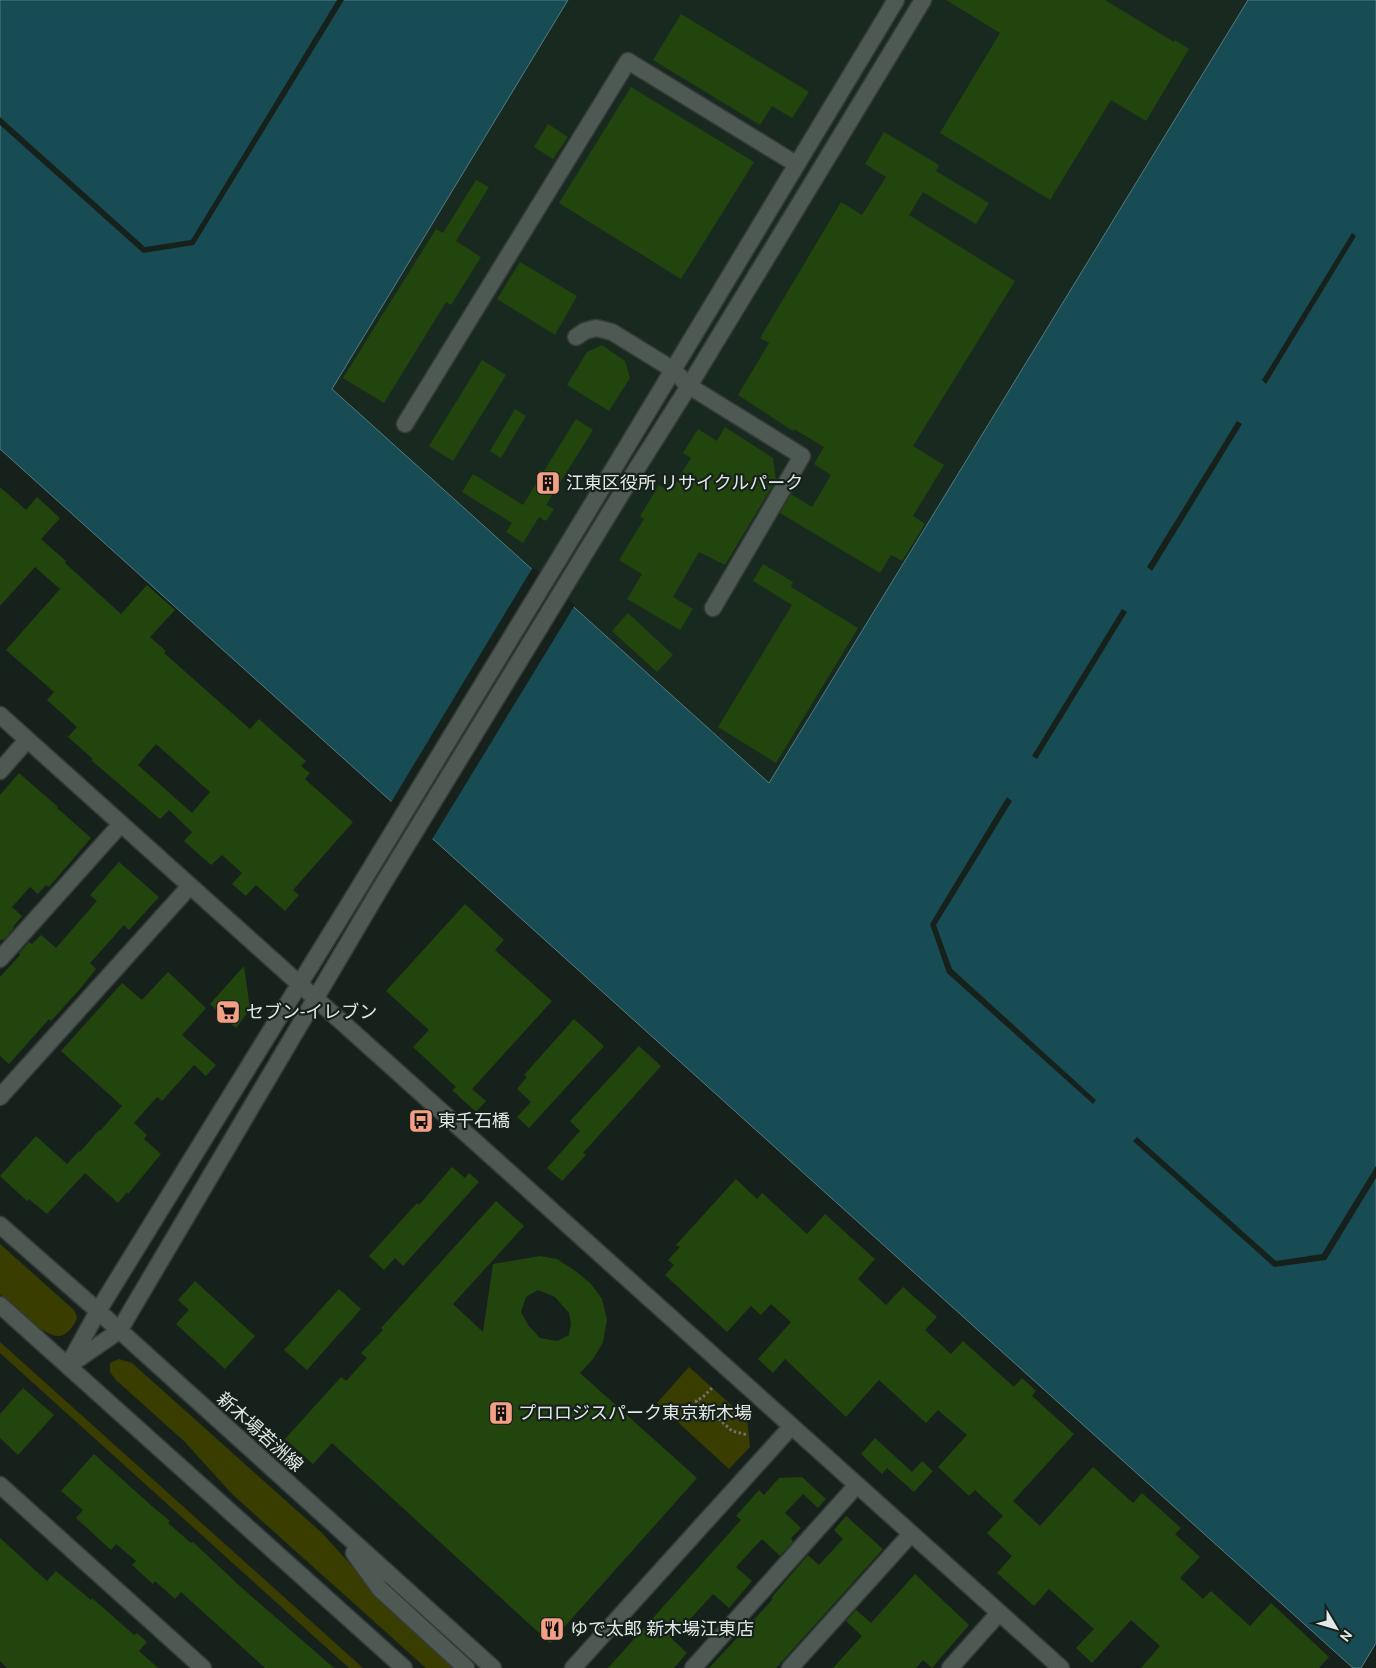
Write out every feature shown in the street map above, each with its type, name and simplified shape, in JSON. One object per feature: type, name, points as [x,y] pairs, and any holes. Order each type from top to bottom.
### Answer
[{"type":"street","points":[[68,1366],[98,1311],[585,516],[896,0]]},
{"type":"street","points":[[68,1366],[119,1331],[380,889],[689,386],[923,0]]},
{"type":"street","points":[[405,424],[628,61],[796,164]]},
{"type":"street","points":[[576,336],[596,328],[612,332],[672,369],[689,386],[802,456],[713,608]]},
{"type":"street","points":[[0,716],[1061,1668]]},
{"type":"street","points":[[0,771],[27,740]]},
{"type":"street","points":[[0,959],[121,824]]},
{"type":"street","points":[[0,1096],[190,886]]},
{"type":"street","name":"新木場若洲線","points":[[0,1225],[98,1311],[493,1668]]},
{"type":"street","points":[[0,1305],[404,1668]]},
{"type":"street","points":[[573,1668],[791,1427]]},
{"type":"street","points":[[0,1485],[203,1668]]},
{"type":"street","points":[[693,1668],[856,1486]]},
{"type":"street","points":[[337,1528],[380,1589],[466,1668]]},
{"type":"street","points":[[790,1668],[910,1534]]},
{"type":"street","points":[[950,1668],[1000,1613]]},
{"type":"path","points":[[712,1388],[696,1401],[732,1431],[748,1435]]},
{"type":"shaded area","points":[[568,0],[1248,0],[769,783],[331,389]]},
{"type":"shaded area","points":[[0,1244],[75,1311],[77,1318],[67,1333],[58,1336],[44,1331],[0,1294]]},
{"type":"shaded area","points":[[0,1342],[363,1668],[349,1668],[0,1353]]},
{"type":"shaded area","points":[[119,1359],[132,1363],[322,1533],[388,1606],[457,1668],[426,1668],[232,1494],[185,1442],[116,1380],[110,1372],[110,1363]]},
{"type":"shaded area","points":[[689,1367],[747,1419],[750,1447],[729,1469],[657,1403]]},
{"type":"water","points":[[0,0],[568,0],[332,389],[769,783],[1248,0],[1376,0],[1376,1643],[1361,1668],[1353,1668],[0,449]]},
{"type":"pier","points":[[337,0],[344,0],[194,245],[143,253],[0,125],[0,117],[145,247],[191,240]]},
{"type":"pier","points":[[1352,233],[1356,236],[1266,384],[1262,380]]},
{"type":"pier","points":[[1237,421],[1242,424],[1152,571],[1147,567]]},
{"type":"pier","points":[[533,567],[575,605],[431,841],[390,804]]},
{"type":"pier","points":[[1122,609],[1127,612],[1037,759],[1032,756]]},
{"type":"pier","points":[[1007,797],[1012,801],[936,925],[952,969],[1096,1100],[1093,1104],[947,973],[930,924]]},
{"type":"pier","points":[[1137,1137],[1276,1261],[1322,1254],[1376,1166],[1376,1178],[1326,1260],[1274,1267],[1133,1141]]},
{"type":"building","points":[[946,0],[1105,0],[1174,42],[1175,40],[1189,49],[1146,121],[1111,100],[1050,200],[940,133],[1000,33]]},
{"type":"building","points":[[681,14],[809,92],[792,118],[772,106],[760,125],[653,60]]},
{"type":"building","points":[[631,87],[754,162],[681,279],[559,203]]},
{"type":"building","points":[[548,124],[568,137],[553,159],[534,147]]},
{"type":"building","points":[[884,132],[939,165],[936,171],[989,203],[976,224],[923,192],[909,215],[1015,281],[913,446],[944,465],[913,516],[925,524],[902,561],[891,555],[880,573],[780,513],[791,494],[812,507],[831,475],[814,464],[824,447],[794,429],[793,431],[738,395],[769,343],[760,338],[841,202],[862,215],[886,177],[865,164]]},
{"type":"building","points":[[476,180],[489,187],[456,241],[481,257],[451,305],[446,302],[384,403],[343,378],[436,229],[443,233]]},
{"type":"building","points":[[520,262],[577,296],[555,335],[497,299]]},
{"type":"building","points":[[602,345],[625,361],[630,378],[609,411],[567,385],[587,352]]},
{"type":"building","points":[[482,360],[506,375],[453,461],[429,446]]},
{"type":"building","points":[[515,409],[526,416],[501,458],[490,451]]},
{"type":"building","name":"江東区役所 リサイクルパーク","points":[[576,419],[593,430],[546,505],[554,509],[546,521],[539,517],[523,543],[506,532],[512,523],[462,492],[473,474],[523,505]]},
{"type":"building","points":[[725,427],[773,458],[776,480],[725,565],[699,552],[673,597],[693,609],[680,630],[627,599],[642,574],[619,560],[644,519],[640,516],[659,485],[670,491],[691,458],[683,453],[698,429],[717,441]]},
{"type":"building","points":[[0,487],[26,510],[37,497],[60,518],[41,539],[121,614],[147,585],[175,610],[150,637],[166,651],[164,653],[250,729],[259,719],[306,761],[301,766],[310,773],[305,779],[353,822],[293,890],[299,895],[285,911],[256,885],[246,896],[232,884],[242,873],[222,855],[211,865],[184,841],[192,832],[169,810],[160,819],[91,760],[93,759],[68,737],[77,727],[47,700],[54,692],[6,650],[60,589],[35,567],[0,606]],"holes":[[[156,744],[210,792],[192,813],[138,765]]]},
{"type":"building","points":[[763,564],[793,582],[791,587],[858,628],[776,763],[718,727],[792,605],[753,581]]},
{"type":"building","points":[[628,613],[673,655],[657,672],[612,631]]},
{"type":"building","points":[[19,773],[91,838],[49,887],[46,885],[38,894],[30,887],[12,907],[22,916],[4,940],[0,941],[0,795]]},
{"type":"building","points":[[119,862],[159,897],[129,930],[124,925],[90,963],[96,969],[79,990],[51,1021],[49,1019],[9,1064],[0,1056],[0,977],[29,942],[32,944],[41,935],[56,948],[97,901],[90,895]]},
{"type":"building","points":[[465,904],[504,940],[495,950],[552,1001],[472,1089],[486,1101],[476,1112],[452,1090],[456,1087],[413,1047],[429,1030],[386,991]]},
{"type":"building","points":[[244,966],[250,1009],[236,1028],[210,1004]]},
{"type":"building","points":[[168,972],[206,1008],[182,1035],[216,1065],[206,1076],[194,1065],[162,1101],[157,1097],[134,1123],[147,1135],[144,1139],[161,1154],[128,1194],[127,1192],[118,1203],[85,1173],[47,1214],[29,1199],[27,1201],[0,1176],[36,1136],[67,1164],[122,1106],[61,1051],[122,983],[142,1000]]},
{"type":"building","points":[[574,1019],[604,1046],[529,1128],[517,1117],[531,1102],[517,1089],[527,1077],[524,1075]]},
{"type":"building","points":[[639,1046],[661,1066],[583,1153],[586,1155],[562,1181],[547,1168],[580,1131],[570,1121]]},
{"type":"building","points":[[452,1167],[465,1178],[469,1173],[479,1182],[403,1266],[395,1258],[384,1270],[369,1256],[417,1203],[419,1205]]},
{"type":"building","points":[[736,1179],[757,1199],[762,1193],[807,1234],[825,1214],[875,1259],[858,1279],[886,1305],[903,1287],[937,1317],[925,1330],[951,1354],[963,1341],[1014,1387],[1022,1378],[1036,1391],[1032,1396],[1074,1434],[1013,1501],[1040,1526],[1093,1467],[1133,1503],[1142,1493],[1181,1528],[1175,1534],[1200,1557],[1180,1578],[1203,1599],[1211,1591],[1250,1626],[1271,1603],[1329,1657],[1319,1668],[1141,1668],[1160,1646],[1131,1620],[1092,1663],[1076,1648],[1094,1629],[1049,1589],[1034,1606],[997,1573],[1012,1556],[987,1533],[1003,1516],[975,1490],[969,1496],[938,1467],[967,1435],[938,1410],[926,1423],[879,1380],[846,1417],[785,1359],[773,1373],[758,1359],[791,1322],[771,1304],[761,1315],[751,1306],[727,1332],[665,1275],[674,1265],[668,1260],[680,1247],[676,1245]]},
{"type":"building","name":"プロロジスパーク東京新木場","points":[[496,1201],[524,1226],[453,1304],[483,1332],[493,1264],[540,1256],[557,1259],[591,1284],[602,1299],[607,1320],[603,1342],[593,1359],[580,1373],[697,1478],[550,1643],[332,1443],[313,1464],[285,1439],[341,1377],[346,1381],[367,1358],[361,1353],[383,1330],[381,1328]],"holes":[[[538,1290],[555,1297],[569,1313],[571,1323],[569,1335],[557,1341],[540,1338],[528,1325],[521,1312],[526,1297]]]},
{"type":"building","points":[[195,1281],[255,1336],[225,1369],[176,1324],[189,1310],[178,1300]]},
{"type":"building","points":[[339,1289],[361,1309],[307,1370],[284,1350]]},
{"type":"building","points":[[23,1388],[54,1415],[18,1455],[0,1438],[0,1414]]},
{"type":"building","points":[[875,1438],[912,1472],[922,1461],[933,1471],[914,1492],[887,1468],[882,1474],[861,1454]]},
{"type":"building","points":[[94,1454],[170,1521],[168,1523],[191,1543],[193,1542],[242,1588],[334,1668],[265,1668],[181,1592],[175,1599],[155,1581],[153,1584],[132,1565],[136,1561],[116,1544],[111,1550],[76,1518],[83,1510],[61,1491]]},
{"type":"building","points":[[802,1477],[826,1499],[818,1508],[803,1494],[785,1513],[801,1528],[791,1538],[793,1542],[780,1556],[762,1539],[736,1567],[752,1581],[729,1608],[713,1594],[672,1639],[687,1653],[674,1668],[608,1668],[741,1520],[736,1516],[759,1490],[764,1495],[779,1478]]},
{"type":"building","points":[[846,1516],[883,1549],[841,1596],[776,1668],[709,1668],[773,1599],[771,1598],[808,1555],[819,1565],[843,1539],[834,1530]]},
{"type":"building","points":[[0,1538],[47,1581],[56,1571],[91,1600],[92,1598],[134,1635],[137,1633],[147,1642],[139,1651],[158,1668],[7,1668],[0,1661]]},
{"type":"building","points":[[915,1574],[969,1625],[932,1668],[923,1660],[916,1668],[833,1668],[862,1636],[846,1621],[856,1610],[871,1623]]},
{"type":"place","name":"江東区役所 リサイクルパーク","points":[[548,483]]},
{"type":"place","name":"セブン-イレブン","points":[[228,1012]]},
{"type":"place","name":"東千石橋","points":[[421,1121]]},
{"type":"place","name":"プロロジスパーク東京新木場","points":[[501,1413]]},
{"type":"place","name":"ゆで太郎 新木場江東店","points":[[552,1629]]}]
